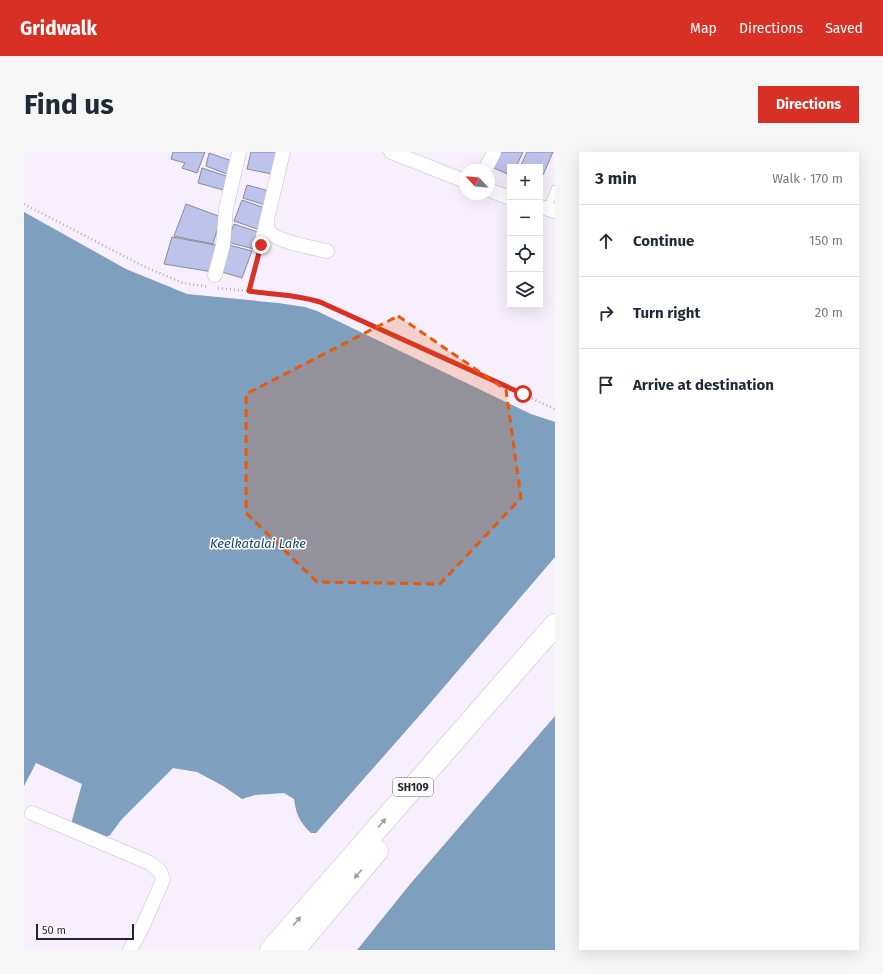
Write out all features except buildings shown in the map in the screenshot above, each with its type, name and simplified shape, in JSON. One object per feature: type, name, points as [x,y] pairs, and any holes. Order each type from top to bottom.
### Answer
[{"type":"main road","name":"SH109","points":[[271,950],[555,625]]},
{"type":"main road","name":"SH109","points":[[294,950],[555,641]]},
{"type":"street","points":[[215,275],[223,245],[226,209],[239,152]]},
{"type":"street","points":[[261,245],[283,152]]},
{"type":"street","points":[[391,152],[413,156],[459,178]]},
{"type":"street","points":[[488,164],[494,152]]},
{"type":"street","points":[[495,192],[507,197]]},
{"type":"street","points":[[267,221],[268,230],[274,236],[283,240],[327,251]]},
{"type":"street","points":[[32,812],[150,863],[160,871],[163,880],[141,930],[130,950]]},
{"type":"lane","points":[[547,209],[555,189]]},
{"type":"path","points":[[24,204],[143,266],[166,276],[183,282],[206,287],[287,294],[320,302],[555,409]]},
{"type":"path","points":[[249,291],[261,245]]},
{"type":"highlighted area","points":[[398,316],[506,390],[521,498],[440,584],[317,582],[246,513],[246,394]]},
{"type":"water","name":"Keelkatalai Lake","points":[[24,212],[126,269],[187,294],[278,303],[305,307],[317,311],[531,414],[555,422],[555,557],[420,715],[316,833],[311,833],[304,826],[297,814],[294,799],[284,793],[255,795],[242,799],[223,786],[197,772],[173,768],[122,819],[110,835],[103,839],[71,824],[82,784],[36,763],[24,786]]},
{"type":"water","points":[[555,716],[555,950],[357,950],[411,883]]},
{"type":"route","points":[[261,245],[249,291],[287,294],[307,298],[334,307],[523,394]]}]
